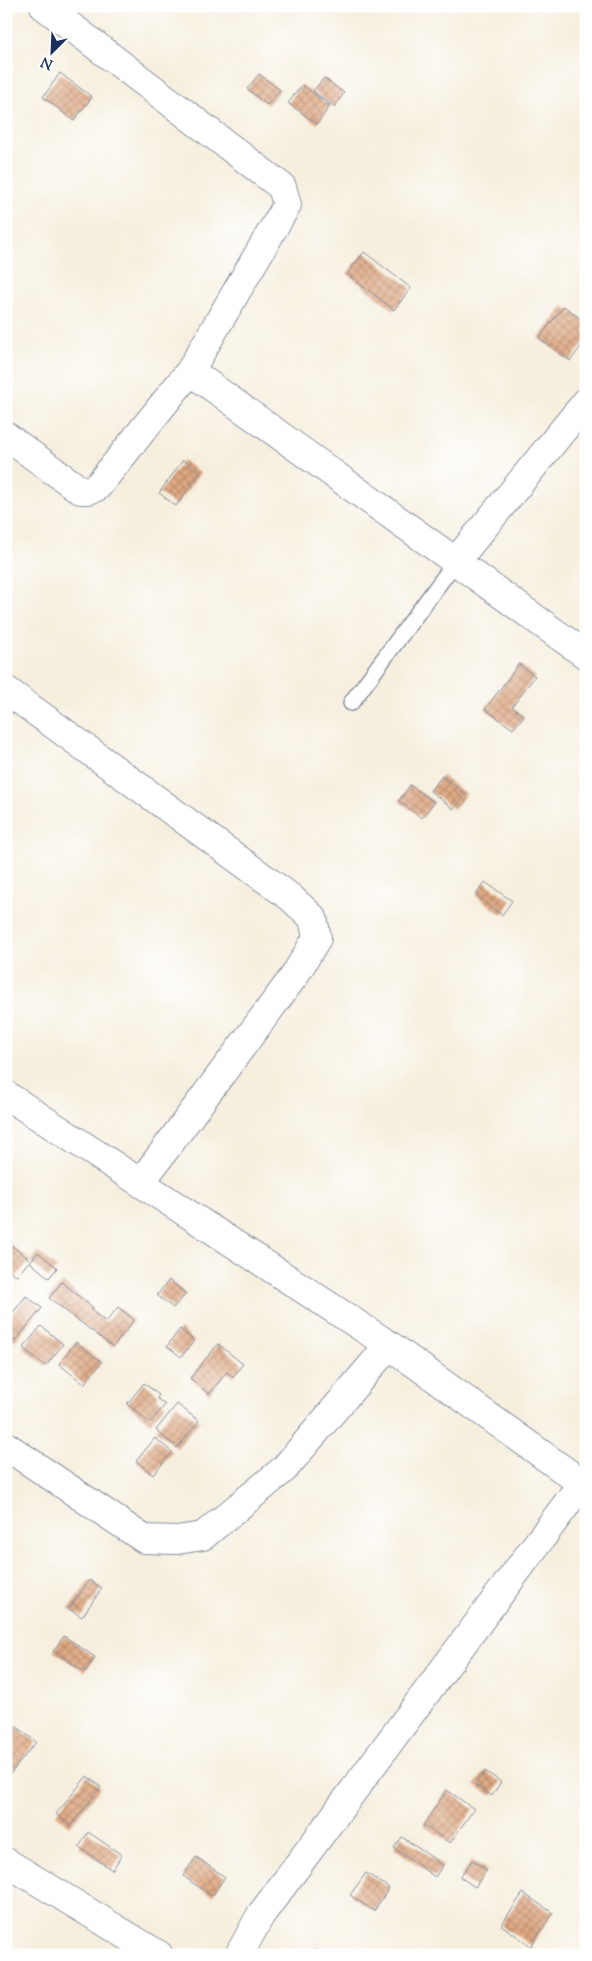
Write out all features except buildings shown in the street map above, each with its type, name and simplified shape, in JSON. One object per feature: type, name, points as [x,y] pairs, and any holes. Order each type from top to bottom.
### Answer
[{"type":"street","points":[[6,436],[80,490],[89,490],[97,487],[190,372],[285,211],[285,192],[282,187],[44,6]]},
{"type":"street","points":[[190,372],[586,655]]},
{"type":"street","points":[[456,561],[586,402]]},
{"type":"street","points":[[6,690],[290,897],[313,918],[317,938],[295,974],[141,1182]]},
{"type":"street","points":[[6,1095],[390,1345],[584,1482],[260,1916],[239,1955]]},
{"type":"street","points":[[6,1446],[144,1539],[177,1540],[203,1536],[284,1469],[390,1345]]},
{"type":"street","points":[[6,1862],[159,1955]]},
{"type":"lane","points":[[350,703],[456,561]]}]
